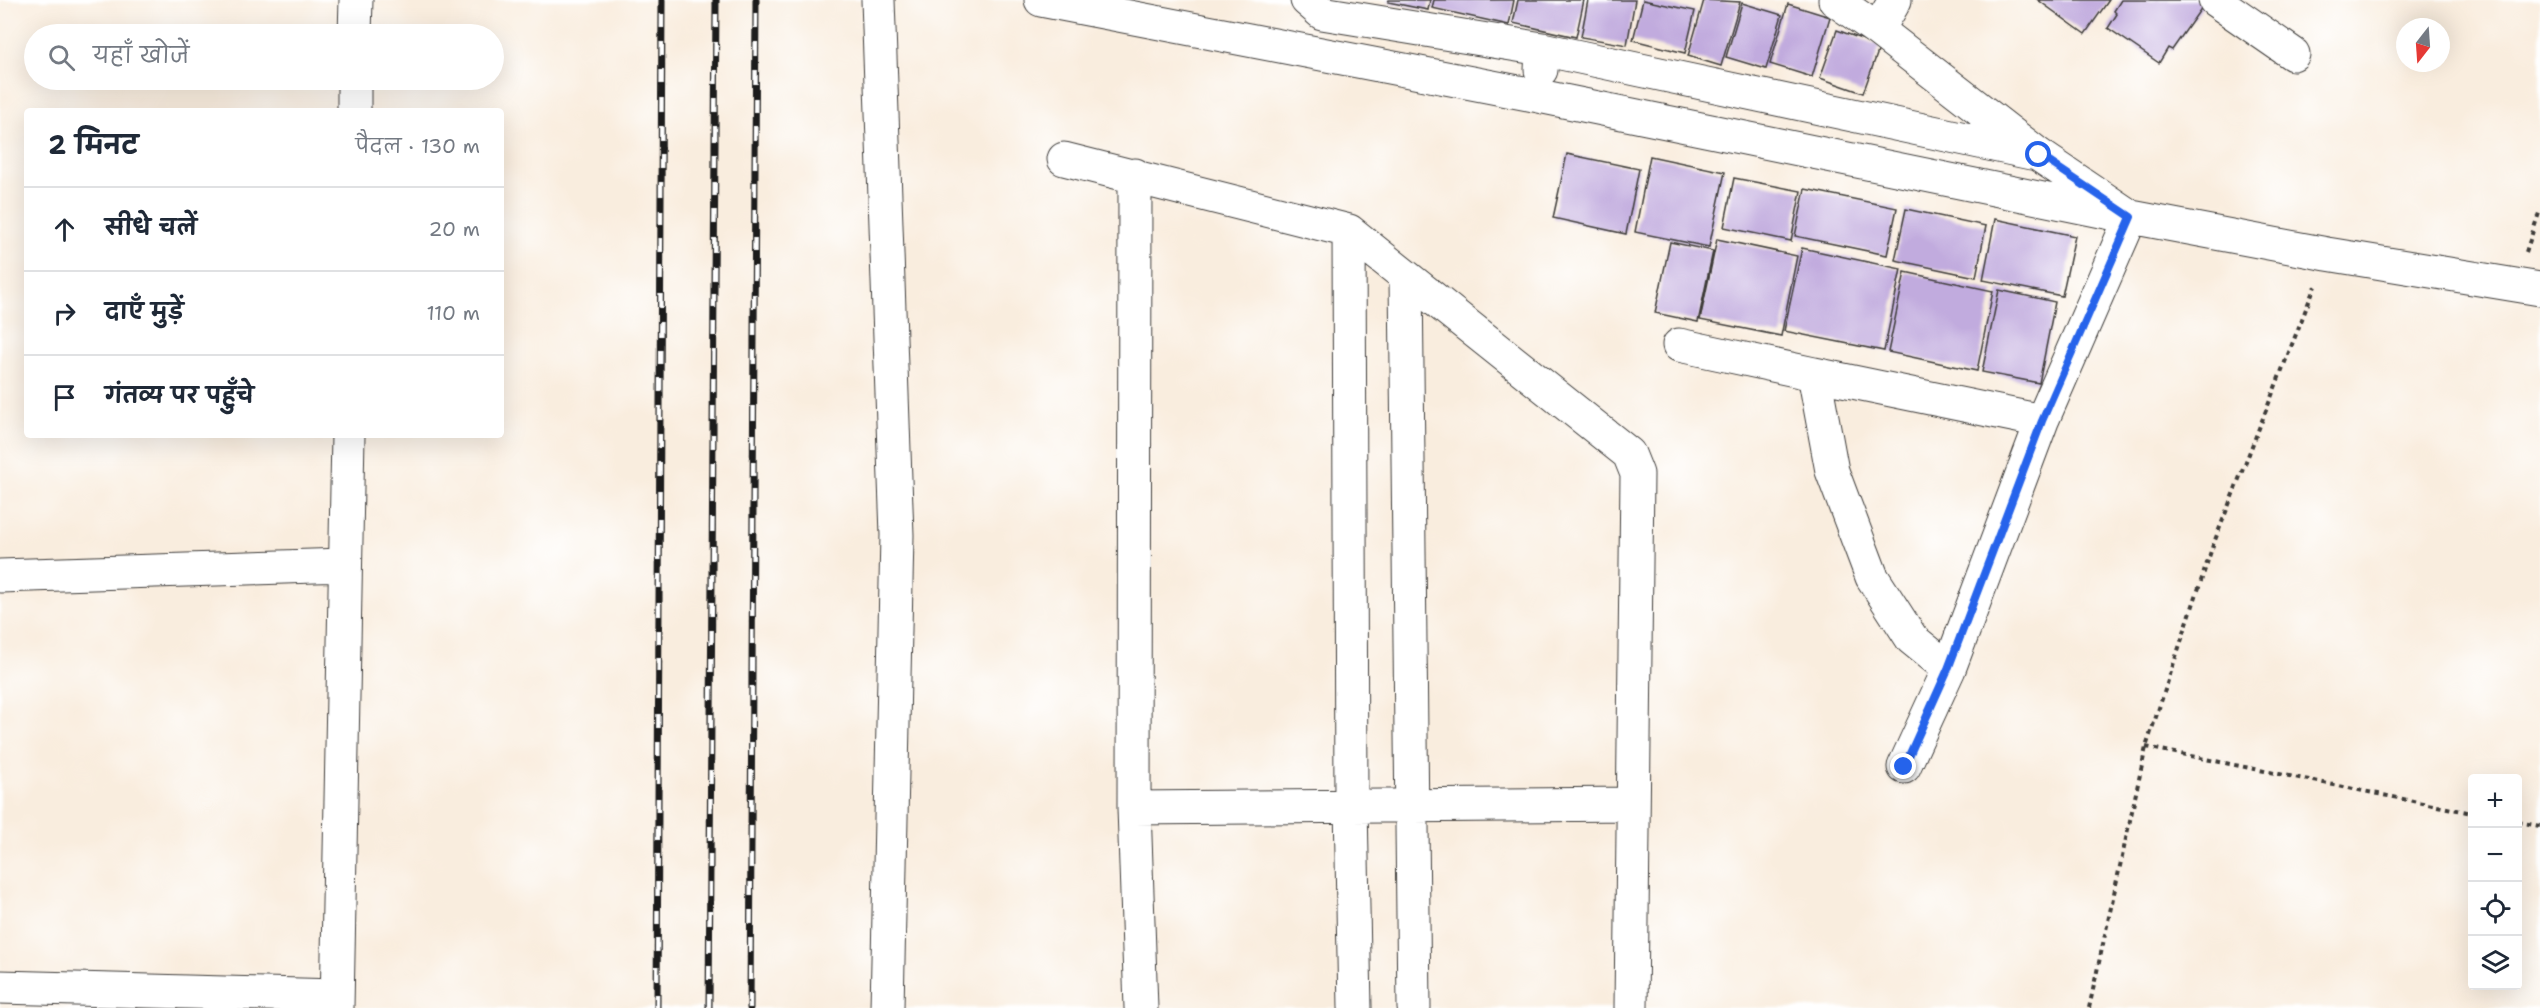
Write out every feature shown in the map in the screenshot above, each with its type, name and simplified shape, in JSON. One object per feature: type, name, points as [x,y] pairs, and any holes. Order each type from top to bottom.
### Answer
[{"type":"street","points":[[355,24],[356,0]]},
{"type":"street","points":[[878,0],[897,535],[887,1008]]},
{"type":"street","points":[[1041,0],[1539,96],[2131,217],[2327,254],[2528,286]]},
{"type":"street","points":[[1280,46],[1307,0],[1322,13],[1542,49],[2039,155]]},
{"type":"street","points":[[1835,0],[1878,30],[2039,155],[2131,217]]},
{"type":"street","points":[[1878,30],[1895,0]]},
{"type":"street","points":[[2215,0],[2293,54]]},
{"type":"street","points":[[1539,96],[1542,49]]},
{"type":"street","points":[[354,90],[354,108]]},
{"type":"street","points":[[1064,159],[1135,175],[1349,231],[1629,454],[1638,474],[1631,1008]]},
{"type":"street","points":[[1135,175],[1134,808],[1141,1008]]},
{"type":"street","points":[[1904,767],[1948,669],[2042,421],[2131,217]]},
{"type":"street","points":[[1349,231],[1351,806],[1355,1008]]},
{"type":"street","points":[[1406,277],[1414,1008]]},
{"type":"street","points":[[1679,345],[2042,421]]},
{"type":"street","points":[[1814,374],[1832,471],[1872,577],[1912,639],[1948,669]]},
{"type":"street","points":[[0,987],[337,1002],[348,438]]},
{"type":"street","points":[[0,576],[345,565]]},
{"type":"street","points":[[1134,808],[1632,804]]},
{"type":"path","points":[[2528,286],[2540,210]]},
{"type":"path","points":[[2089,1008],[2146,747],[2213,545],[2327,254]]},
{"type":"path","points":[[2146,747],[2468,812]]},
{"type":"path","points":[[2522,823],[2540,826]]},
{"type":"building","points":[[1389,0],[1430,0],[1428,10],[1388,2]]},
{"type":"building","points":[[1434,0],[1514,0],[1509,25],[1432,8]]},
{"type":"building","points":[[1518,0],[1584,0],[1576,37],[1513,23]]},
{"type":"building","points":[[1588,0],[1635,0],[1627,45],[1581,37]]},
{"type":"building","points":[[1643,0],[1695,11],[1685,53],[1633,40]]},
{"type":"building","points":[[1704,0],[1740,2],[1721,66],[1688,56]]},
{"type":"building","points":[[2038,0],[2109,0],[2085,34]]},
{"type":"building","points":[[2121,0],[2207,0],[2172,50],[2168,48],[2159,63],[2108,28],[2117,14],[2114,11]]},
{"type":"building","points":[[1742,3],[1782,15],[1766,69],[1726,57]]},
{"type":"building","points":[[1788,4],[1830,17],[1812,77],[1770,64]]},
{"type":"building","points":[[1837,30],[1880,46],[1863,93],[1820,78]]},
{"type":"building","points":[[1567,154],[1639,169],[1626,234],[1553,218]]},
{"type":"building","points":[[1650,156],[1725,172],[1709,247],[1635,232]]},
{"type":"building","points":[[1734,178],[1801,191],[1791,241],[1724,227]]},
{"type":"building","points":[[1805,189],[1897,208],[1887,255],[1795,236]]},
{"type":"building","points":[[1906,209],[1986,226],[1976,277],[1895,260]]},
{"type":"building","points":[[1995,219],[2075,236],[2062,296],[1983,280]]},
{"type":"building","points":[[1717,239],[1797,256],[1781,336],[1700,320]]},
{"type":"building","points":[[1670,242],[1713,251],[1698,322],[1655,313]]},
{"type":"building","points":[[1802,248],[1901,269],[1884,351],[1784,331]]},
{"type":"building","points":[[1905,272],[1993,291],[1977,371],[1888,352]]},
{"type":"building","points":[[1999,290],[2055,302],[2039,383],[1982,372]]},
{"type":"railway","points":[[657,1008],[662,0]]},
{"type":"railway","points":[[709,1008],[716,0]]},
{"type":"railway","points":[[750,1008],[756,0]]},
{"type":"route","points":[[1904,767],[1948,669],[2042,421],[2131,217],[2039,155]]}]
